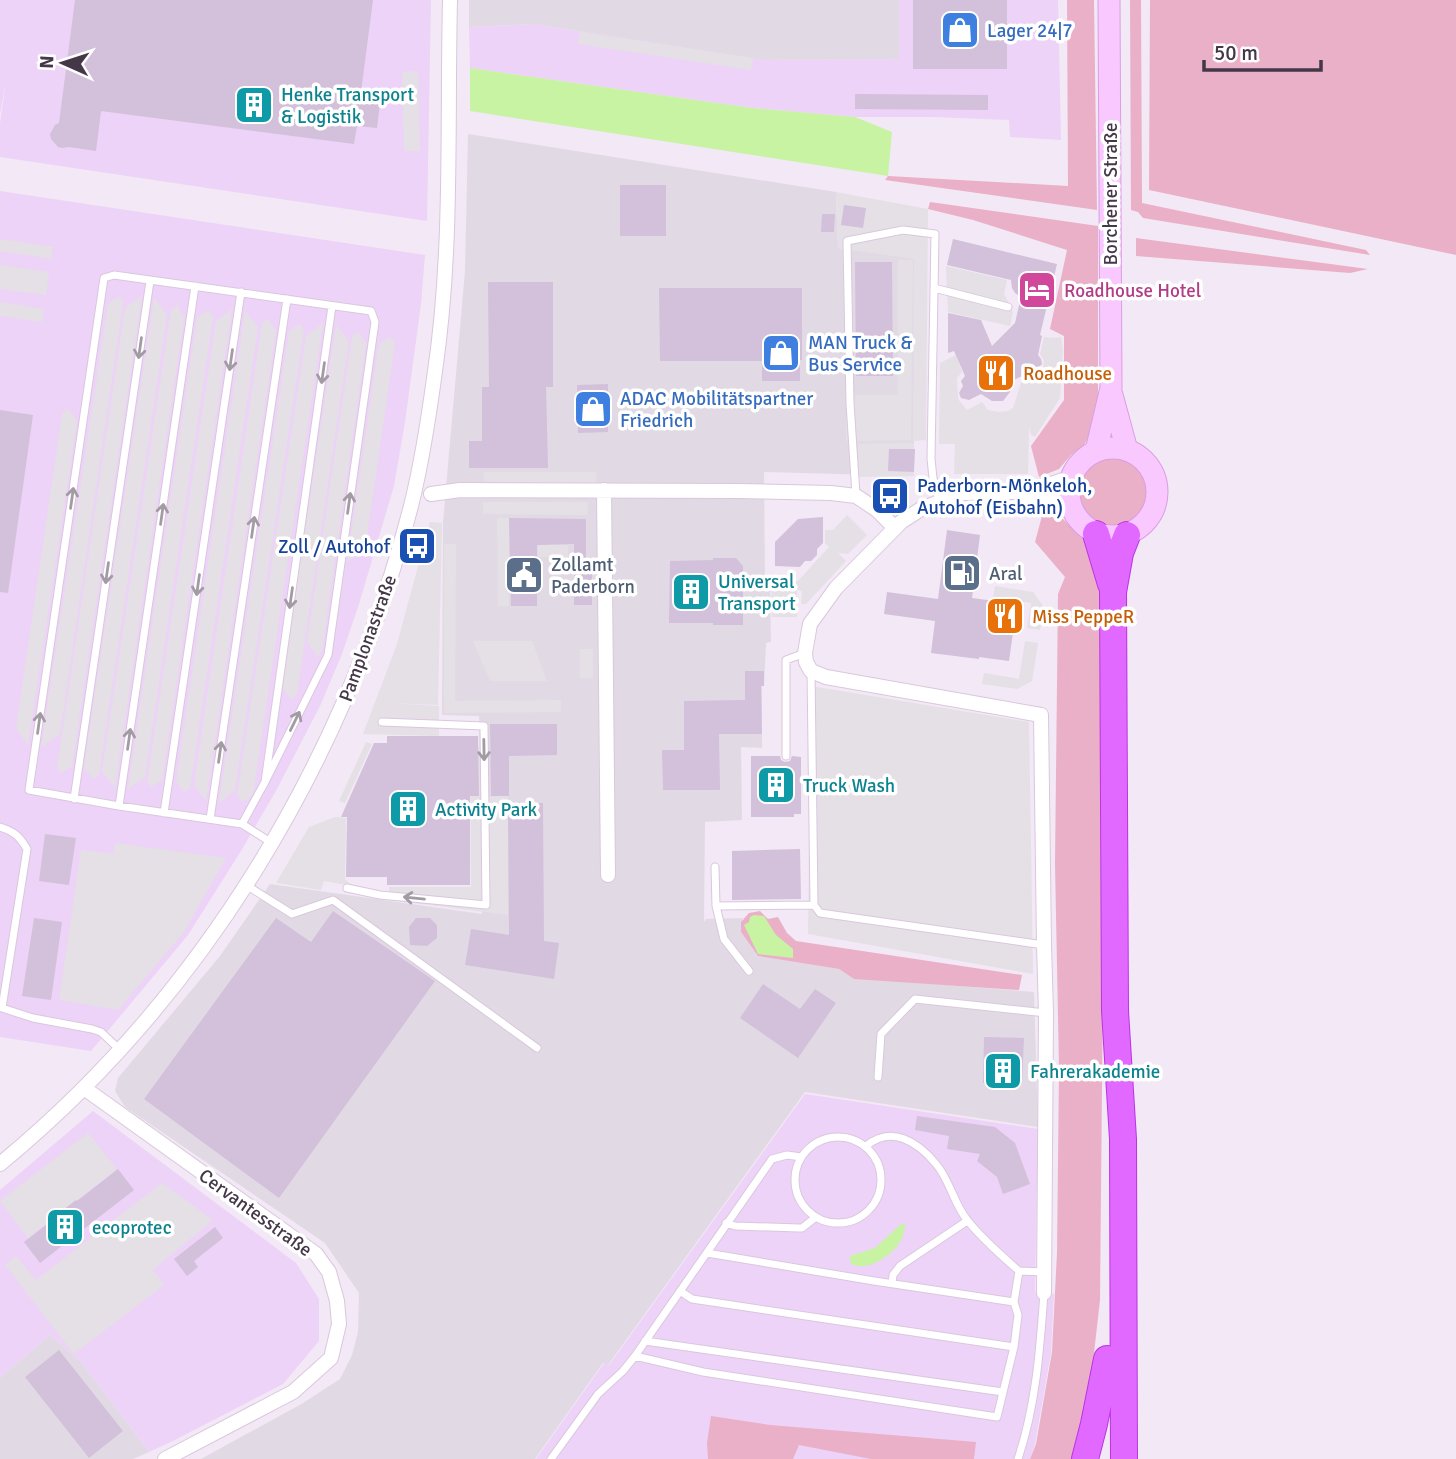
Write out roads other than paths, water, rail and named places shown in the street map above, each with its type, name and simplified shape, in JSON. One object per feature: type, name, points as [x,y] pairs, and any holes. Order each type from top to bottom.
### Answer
[{"type":"highway","points":[[1096,534],[1113,592]]},
{"type":"highway","points":[[1125,1459],[1122,1139],[1115,1011],[1113,592],[1120,553],[1127,535]]},
{"type":"highway","points":[[1107,1459],[1107,1138],[1115,1011]]},
{"type":"highway","points":[[1124,1338],[1132,1422],[1140,1459]]},
{"type":"highway","points":[[1085,1459],[1107,1359]]},
{"type":"main road","name":"Borchener Straße","points":[[1097,451],[1111,388],[1108,0]]},
{"type":"main road","name":"Borchener Straße","points":[[1111,388],[1128,450]]},
{"type":"main road","points":[[1117,447],[1128,450],[1140,456],[1156,479],[1156,506],[1149,519],[1127,535],[1106,537],[1096,534],[1080,523],[1070,506],[1068,492],[1071,477],[1086,457],[1097,451],[1117,447]]},
{"type":"street","name":"Pamplonastraße","points":[[0,1164],[84,1088],[146,1020],[205,946],[272,843],[309,775],[361,662],[380,610],[415,489],[436,368],[442,307],[447,192],[450,0]]},
{"type":"street","points":[[1044,1293],[1046,1013],[1041,715],[826,677],[811,671],[806,663],[805,653],[810,624],[836,588],[895,527],[921,509],[963,493],[1014,492],[1054,484],[1071,477]]},
{"type":"street","points":[[431,494],[460,490],[831,493],[856,496],[877,510],[895,527]]},
{"type":"street","points":[[604,490],[608,875]]},
{"type":"street","points":[[1014,492],[1070,506]]},
{"type":"street","name":"Cervantesstraße","points":[[84,1088],[316,1254],[329,1272],[337,1301],[339,1324],[331,1358],[293,1392],[165,1459]]},
{"type":"lane","points":[[856,496],[850,403],[848,241],[903,230],[935,234],[931,459],[939,502]]},
{"type":"lane","points":[[242,824],[328,654],[375,322],[371,311],[114,275],[104,278],[29,790],[242,824],[272,843]]},
{"type":"lane","points":[[74,799],[150,281]]},
{"type":"lane","points":[[119,806],[195,286]]},
{"type":"lane","points":[[934,288],[1008,307]]},
{"type":"lane","points":[[164,813],[241,292]]},
{"type":"lane","points":[[210,819],[287,299]]},
{"type":"lane","points":[[265,782],[332,306]]},
{"type":"lane","points":[[786,756],[786,660],[805,653]]},
{"type":"lane","points":[[811,671],[814,905],[820,913],[1044,945]]},
{"type":"lane","points":[[347,888],[380,895],[486,905],[484,726],[382,722]]},
{"type":"lane","points":[[0,827],[20,837],[27,849],[4,967],[2,1009],[33,1018],[92,1028],[101,1032],[120,1049]]},
{"type":"lane","points":[[715,867],[716,906],[724,939],[750,971]]},
{"type":"lane","points":[[246,885],[292,914],[332,900],[537,1048]]},
{"type":"lane","points":[[716,906],[814,905]]},
{"type":"lane","points":[[878,1077],[881,1034],[915,999],[1046,1013]]},
{"type":"lane","points":[[866,1146],[875,1138],[885,1135],[898,1136],[914,1144],[936,1164],[967,1221],[1019,1272],[1044,1272]]},
{"type":"lane","points":[[832,1136],[852,1138],[866,1146],[879,1164],[881,1174],[882,1184],[876,1202],[862,1216],[844,1223],[816,1217],[802,1204],[795,1185],[801,1157],[814,1143],[832,1136]]},
{"type":"lane","points":[[551,1459],[598,1394],[635,1356],[772,1160],[788,1155],[801,1157]]},
{"type":"lane","points":[[726,1223],[735,1226],[802,1228],[816,1217]]},
{"type":"lane","points":[[892,1284],[893,1275],[900,1266],[967,1221]]},
{"type":"lane","points":[[707,1253],[1014,1302]]},
{"type":"lane","points":[[635,1356],[704,1373],[997,1417],[1014,1347],[1018,1315],[1014,1302],[1019,1272]]},
{"type":"lane","points":[[680,1291],[692,1299],[1014,1347]]},
{"type":"lane","points":[[1018,1459],[1026,1434],[1040,1357],[1044,1293]]},
{"type":"lane","points":[[645,1341],[1003,1392]]},
{"type":"place","name":"Lager 24|7","points":[[960,30]]},
{"type":"place","name":"Henke Transport & Logistik","points":[[254,105]]},
{"type":"place","name":"Roadhouse Hotel","points":[[1037,290]]},
{"type":"place","name":"MAN Truck & Bus Service","points":[[781,353]]},
{"type":"place","name":"Roadhouse","points":[[996,373]]},
{"type":"place","name":"ADAC Mobilitätspartner Friedrich","points":[[593,409]]},
{"type":"place","name":"Paderborn-Mönkeloh, Autohof (Eisbahn)","points":[[890,496]]},
{"type":"place","name":"Zoll / Autohof","points":[[417,546]]},
{"type":"place","name":"Aral","points":[[962,573]]},
{"type":"place","name":"Zollamt Paderborn","points":[[524,575]]},
{"type":"place","name":"Universal Transport","points":[[691,592]]},
{"type":"place","name":"Miss PeppeR","points":[[1005,616]]},
{"type":"place","name":"Truck Wash","points":[[776,785]]},
{"type":"place","name":"Activity Park","points":[[408,809]]},
{"type":"place","name":"Fahrerakademie","points":[[1003,1071]]},
{"type":"place","name":"ecoprotec","points":[[65,1227]]}]
